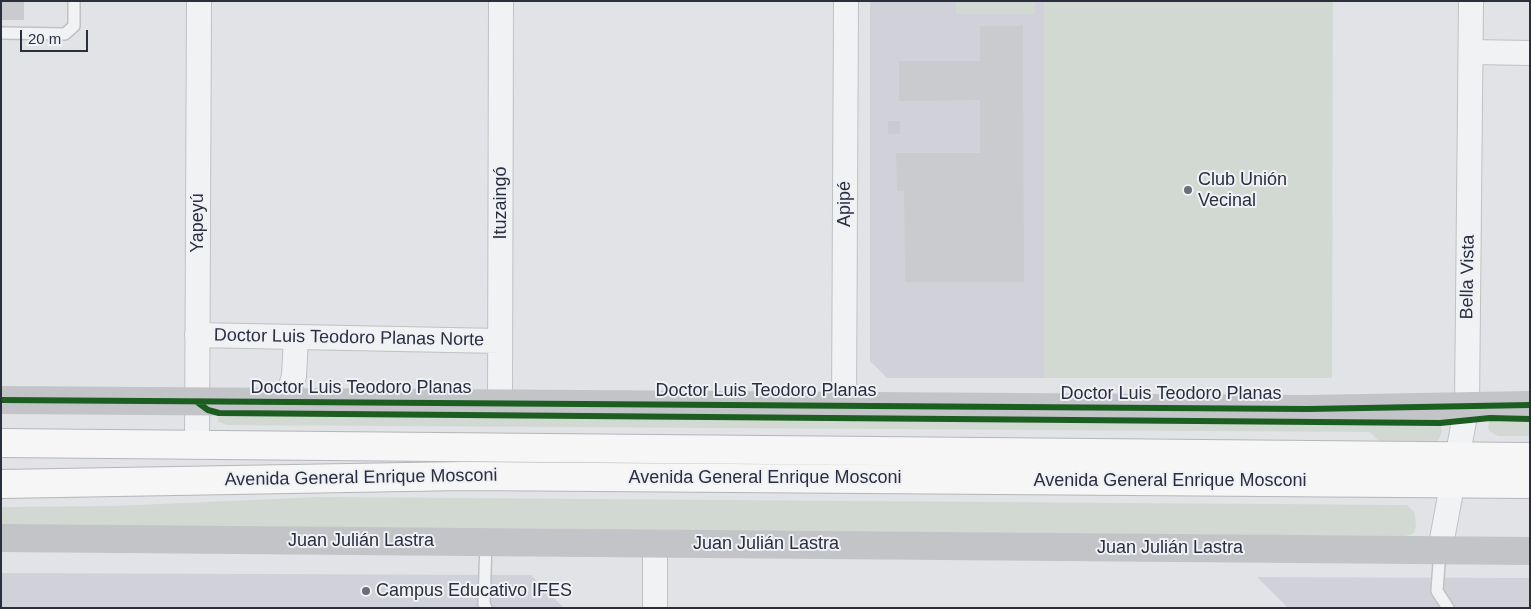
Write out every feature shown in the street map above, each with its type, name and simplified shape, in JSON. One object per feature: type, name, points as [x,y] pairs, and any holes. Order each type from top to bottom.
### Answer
[{"type":"highway","name":"Avenida General Enrique Mosconi","points":[[1,443],[1530,457]]},
{"type":"highway","name":"Avenida General Enrique Mosconi","points":[[1,484],[465,476],[1530,484]]},
{"type":"street","name":"Yapeyú","points":[[196,445],[199,1]]},
{"type":"street","name":"Ituzaingó","points":[[500,404],[502,1]]},
{"type":"street","name":"Apipé","points":[[844,406],[846,1]]},
{"type":"street","name":"Bella Vista","points":[[1440,550],[1467,405],[1471,1]]},
{"type":"street","points":[[1470,52],[1530,53]]},
{"type":"street","name":"Doctor Luis Teodoro Planas Norte","points":[[197,335],[500,341]]},
{"type":"street","points":[[261,402],[281,397],[290,389],[294,376],[296,337]]},
{"type":"street","name":"Doctor Luis Teodoro Planas","points":[[1,400],[1335,410],[1467,405],[1530,405]]},
{"type":"street","name":"Juan Julián Lastra","points":[[1,538],[1530,551]]},
{"type":"street","points":[[655,544],[655,608]]},
{"type":"lane","points":[[1,33],[65,34],[74,26],[74,1]]},
{"type":"lane","points":[[486,542],[484,604],[486,608]]},
{"type":"lane","points":[[1440,550],[1437,591],[1448,608]]},
{"type":"shaded area","points":[[870,1],[1044,1],[1044,378],[887,378],[870,361]]},
{"type":"shaded area","points":[[956,1],[1035,1],[1035,14],[956,14]]},
{"type":"shaded area","name":"Club Unión Vecinal","points":[[1044,1],[1333,1],[1332,378],[1044,378]]},
{"type":"shaded area","points":[[219,413],[1436,420],[1440,423],[1442,432],[1438,441],[1434,443],[1382,444],[1370,432],[227,425],[218,422]]},
{"type":"shaded area","points":[[1530,415],[1530,436],[1498,436],[1489,431],[1490,418]]},
{"type":"shaded area","points":[[320,497],[1407,505],[1415,513],[1416,528],[1413,534],[1405,536],[1,526],[1,507],[114,506]]},
{"type":"shaded area","name":"Campus Educativo IFES","points":[[1,573],[531,575],[564,608],[1,608]]},
{"type":"shaded area","points":[[1257,577],[1530,578],[1530,608],[1288,608]]},
{"type":"building","points":[[1,1],[24,1],[24,20],[1,20]]},
{"type":"building","points":[[980,26],[1023,26],[1024,282],[905,282],[904,191],[897,191],[896,153],[980,153],[980,100],[899,101],[899,61],[980,61]]},
{"type":"building","points":[[888,121],[900,121],[900,134],[888,134]]},
{"type":"cycle path","points":[[1,400],[1308,409],[1530,405]]},
{"type":"cycle path","points":[[197,402],[208,410],[219,413],[1440,423],[1490,418],[1530,419]]},
{"type":"place","name":"Club Unión Vecinal","points":[[1188,190]]},
{"type":"place","name":"Campus Educativo IFES","points":[[366,591]]}]
